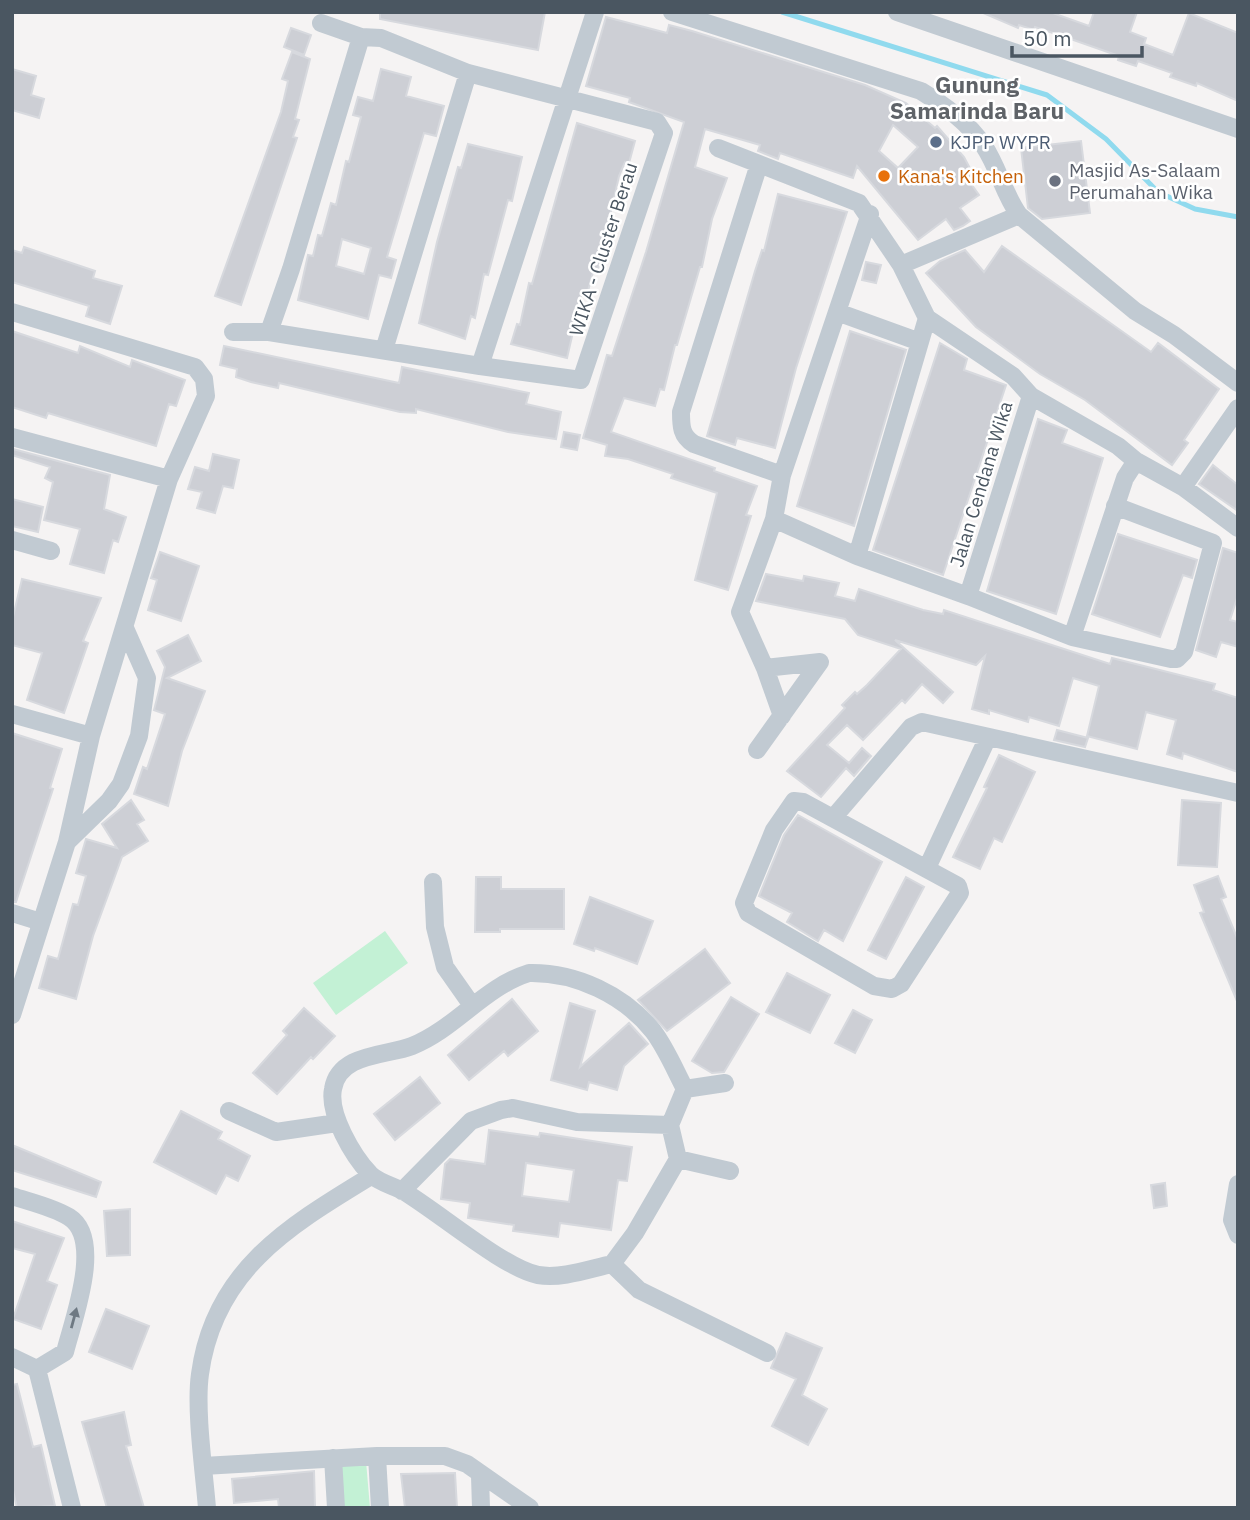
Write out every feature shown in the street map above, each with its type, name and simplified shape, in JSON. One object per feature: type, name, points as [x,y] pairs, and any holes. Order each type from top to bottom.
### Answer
[{"type":"street","points":[[480,366],[595,12]]},
{"type":"street","points":[[672,12],[921,91],[956,114],[984,146],[1009,201],[1020,215],[1135,311],[1174,335],[1238,383]]},
{"type":"street","points":[[897,12],[1238,129]]},
{"type":"street","name":"WIKA - Cluster Berau","points":[[233,332],[269,332],[581,380],[664,132],[657,122],[468,73],[381,38],[361,37],[321,23]]},
{"type":"street","points":[[269,332],[291,269],[361,37]]},
{"type":"street","points":[[384,351],[468,73]]},
{"type":"street","name":"Jalan Cendana Wika","points":[[719,148],[859,203],[870,214],[901,265],[927,318],[1013,376],[1031,396],[968,596],[857,556],[774,519]]},
{"type":"street","points":[[759,164],[681,412],[681,427],[686,439],[694,444],[782,475]]},
{"type":"street","points":[[782,716],[740,611],[774,519],[782,475],[870,214]]},
{"type":"street","points":[[901,265],[1020,215]]},
{"type":"street","points":[[12,312],[195,368],[204,379],[206,396],[169,479],[91,736],[67,842],[12,1015]]},
{"type":"street","points":[[836,312],[920,342]]},
{"type":"street","points":[[857,556],[927,318]]},
{"type":"street","points":[[1031,396],[1183,487],[1219,517],[1238,528]]},
{"type":"street","points":[[1183,487],[1238,408]]},
{"type":"street","points":[[12,438],[169,479]]},
{"type":"street","points":[[1072,637],[1125,478],[1136,461]]},
{"type":"street","points":[[1115,506],[1213,542]]},
{"type":"street","points":[[968,596],[1072,637],[1177,659],[1184,652],[1219,517]]},
{"type":"street","points":[[13,542],[51,551]]},
{"type":"street","points":[[67,842],[115,792],[131,760],[139,736],[147,678],[125,628]]},
{"type":"street","points":[[757,750],[820,662],[765,668]]},
{"type":"street","points":[[12,714],[91,736]]},
{"type":"street","points":[[832,818],[914,724],[922,722],[1238,793]]},
{"type":"street","points":[[927,868],[988,737]]},
{"type":"street","points":[[793,801],[803,802],[832,818],[958,886],[960,893],[901,984],[892,989],[874,986],[751,916],[744,903],[774,830],[793,801]]},
{"type":"street","points":[[433,882],[435,928],[445,967],[471,1004]]},
{"type":"street","points":[[12,913],[41,922]]},
{"type":"street","points":[[529,973],[544,973],[593,986],[619,999],[647,1024],[685,1089],[670,1125],[678,1159],[635,1233],[612,1264],[555,1276],[523,1271],[402,1191],[371,1176],[337,1123],[332,1089],[338,1074],[352,1061],[418,1043],[471,1004],[513,978],[529,973]]},
{"type":"street","points":[[685,1089],[725,1083]]},
{"type":"street","points":[[402,1191],[471,1121],[501,1110],[513,1108],[577,1122],[670,1125]]},
{"type":"street","points":[[229,1111],[276,1132],[337,1123]]},
{"type":"street","points":[[678,1159],[730,1171]]},
{"type":"street","points":[[207,1508],[199,1376],[210,1330],[226,1293],[251,1261],[311,1213],[371,1176]]},
{"type":"street","points":[[1238,1184],[1232,1220],[1238,1235]]},
{"type":"street","points":[[12,1196],[69,1217],[79,1227],[84,1250],[86,1273],[65,1352],[37,1369]]},
{"type":"street","points":[[612,1264],[639,1290],[767,1353]]},
{"type":"street","points":[[12,1357],[37,1369]]},
{"type":"street","points":[[37,1369],[72,1508]]},
{"type":"street","points":[[203,1466],[377,1456],[445,1456],[467,1464],[480,1476],[530,1508]]},
{"type":"street","points":[[377,1456],[380,1508]]},
{"type":"street","points":[[333,1458],[336,1508]]},
{"type":"street","points":[[480,1476],[481,1508]]},
{"type":"green space","points":[[385,931],[408,963],[336,1015],[313,983]]},
{"type":"green space","points":[[366,1461],[370,1508],[342,1508],[338,1464]]},
{"type":"building","points":[[380,12],[545,12],[538,50],[380,19]]},
{"type":"building","points":[[981,12],[1050,12],[1089,26],[1094,12],[1137,12],[1130,32],[1146,38],[1144,44],[1173,55],[1189,13],[1238,33],[1238,101],[1197,83],[1196,86],[1170,77],[1172,73],[1138,61],[1136,66],[1118,60],[1119,56],[1065,37],[1035,27],[1034,30],[1019,25],[1018,28]]},
{"type":"building","points":[[606,17],[667,33],[669,25],[692,31],[865,85],[906,103],[935,128],[937,126],[964,157],[973,174],[967,178],[979,195],[960,208],[970,221],[954,230],[946,219],[918,240],[857,166],[853,178],[780,153],[778,159],[758,151],[760,145],[705,129],[695,167],[727,178],[712,219],[702,267],[675,345],[664,390],[660,389],[655,406],[624,398],[611,432],[715,468],[714,471],[757,486],[746,515],[751,516],[728,590],[695,580],[717,493],[671,478],[673,474],[628,459],[605,456],[607,445],[583,438],[607,355],[612,356],[646,252],[684,122],[629,102],[630,98],[586,86]],"holes":[[[893,125],[918,147],[898,168],[879,151]]]},
{"type":"building","points":[[291,28],[311,35],[304,55],[284,47]]},
{"type":"building","points":[[292,52],[310,59],[295,119],[299,120],[293,137],[297,138],[241,305],[215,296],[281,112],[288,81],[282,79]]},
{"type":"building","points":[[12,69],[36,76],[31,95],[44,99],[39,118],[12,110]]},
{"type":"building","points":[[381,69],[411,77],[406,96],[444,106],[436,136],[424,133],[387,257],[396,260],[391,278],[379,275],[368,319],[298,300],[308,255],[313,256],[318,235],[322,236],[331,203],[336,205],[346,161],[349,162],[361,117],[353,115],[358,97],[373,101]],"holes":[[[342,239],[371,248],[364,274],[336,266]]]},
{"type":"building","points":[[577,123],[635,141],[629,163],[625,162],[619,176],[597,273],[593,272],[587,295],[582,293],[567,358],[511,344],[517,324],[520,325],[529,283],[532,284]]},
{"type":"building","name":"Masjid As-Salaam Perumahan Wika","points":[[1081,141],[1090,213],[1042,219],[1028,208],[1021,148]]},
{"type":"building","points":[[468,144],[522,157],[512,201],[508,200],[488,275],[484,274],[475,318],[471,316],[465,339],[419,323],[437,242],[458,167],[461,168]]},
{"type":"building","points":[[778,194],[847,212],[796,368],[775,448],[737,438],[735,445],[707,436],[755,271],[762,250],[764,251]]},
{"type":"building","points":[[1002,246],[1151,352],[1158,343],[1219,389],[1184,440],[1188,443],[1172,465],[1085,400],[1040,374],[976,327],[926,273],[940,261],[965,250],[984,272]]},
{"type":"building","points":[[24,247],[95,271],[93,278],[122,286],[110,324],[86,316],[89,306],[12,282],[12,250],[22,253]]},
{"type":"building","points":[[866,262],[881,265],[876,283],[862,280]]},
{"type":"building","points":[[12,331],[78,353],[80,346],[130,367],[132,360],[185,380],[176,406],[169,404],[156,446],[48,413],[46,418],[12,407]]},
{"type":"building","points":[[850,331],[906,350],[854,526],[797,506]]},
{"type":"building","points":[[940,343],[967,359],[964,370],[1006,385],[943,575],[873,550]]},
{"type":"building","points":[[224,346],[399,383],[402,367],[529,393],[526,404],[561,412],[556,439],[508,432],[416,409],[416,413],[400,412],[279,383],[278,388],[251,382],[236,377],[237,369],[220,365]]},
{"type":"building","points":[[1038,419],[1067,430],[1062,443],[1103,458],[1056,614],[987,591]]},
{"type":"building","points":[[564,432],[580,435],[577,450],[561,447]]},
{"type":"building","points":[[13,449],[110,475],[104,509],[126,517],[118,542],[113,540],[104,573],[70,564],[80,529],[44,520],[53,482],[45,478],[50,467],[12,455]]},
{"type":"building","points":[[213,454],[239,460],[233,488],[223,486],[215,513],[197,508],[202,492],[188,489],[195,467],[209,471]]},
{"type":"building","points":[[1213,465],[1238,485],[1238,511],[1199,484]]},
{"type":"building","points":[[12,499],[43,507],[38,532],[12,526]]},
{"type":"building","points":[[1118,534],[1197,560],[1192,578],[1183,575],[1160,637],[1092,614]]},
{"type":"building","points":[[1223,548],[1238,553],[1238,595],[1230,620],[1238,622],[1238,647],[1221,642],[1216,657],[1196,650]]},
{"type":"building","points":[[160,552],[199,566],[181,621],[148,610],[157,580],[151,578]]},
{"type":"building","points":[[766,574],[803,581],[804,576],[839,583],[835,596],[855,601],[859,589],[923,610],[943,614],[944,610],[1110,664],[1112,658],[1215,684],[1213,690],[1238,698],[1238,772],[1183,753],[1182,759],[1167,754],[1176,720],[1146,712],[1137,749],[1087,736],[1099,686],[1073,678],[1059,726],[1029,717],[1028,722],[989,710],[989,714],[972,709],[985,656],[976,665],[895,640],[953,692],[943,703],[922,684],[905,703],[902,700],[863,740],[847,725],[827,745],[849,763],[862,748],[871,756],[854,776],[846,768],[821,797],[787,771],[845,708],[842,705],[867,685],[901,649],[858,635],[845,619],[756,601]]},
{"type":"building","points":[[22,579],[101,598],[83,641],[88,643],[64,713],[27,700],[42,653],[12,645],[12,621]]},
{"type":"building","points":[[188,635],[201,661],[167,678],[205,691],[182,751],[168,806],[134,794],[143,767],[147,769],[165,714],[154,710],[165,667],[157,651]]},
{"type":"building","points":[[1057,730],[1088,738],[1085,747],[1054,740]]},
{"type":"building","points":[[12,733],[62,749],[50,788],[53,789],[16,902],[12,902]]},
{"type":"building","points":[[999,755],[1035,772],[1002,842],[994,838],[980,869],[953,857],[987,788],[984,787]]},
{"type":"building","points":[[131,800],[144,820],[137,824],[148,841],[122,857],[93,936],[76,999],[39,988],[48,956],[58,959],[73,904],[78,905],[86,876],[76,873],[86,839],[117,848],[102,824]]},
{"type":"building","points":[[1182,800],[1221,803],[1217,867],[1178,865]]},
{"type":"building","points":[[798,815],[882,862],[843,941],[824,930],[818,941],[787,922],[792,913],[759,896],[784,835]]},
{"type":"building","points":[[1218,876],[1226,897],[1221,899],[1238,940],[1237,1001],[1200,913],[1204,912],[1194,885]]},
{"type":"building","points":[[476,877],[501,877],[501,889],[564,889],[564,929],[500,929],[500,932],[475,932]]},
{"type":"building","points":[[906,877],[924,887],[886,959],[868,950]]},
{"type":"building","points":[[590,897],[653,921],[637,964],[595,948],[594,951],[574,944]]},
{"type":"building","points":[[705,949],[730,983],[667,1031],[638,1000]]},
{"type":"building","points":[[787,973],[830,995],[810,1033],[766,1012]]},
{"type":"building","points":[[731,997],[759,1014],[724,1072],[712,1073],[692,1061]]},
{"type":"building","points":[[512,999],[538,1031],[508,1056],[504,1051],[469,1080],[448,1055]]},
{"type":"building","points":[[570,1003],[595,1011],[580,1067],[629,1023],[648,1044],[624,1066],[617,1090],[589,1082],[587,1090],[551,1080]]},
{"type":"building","points":[[304,1008],[335,1036],[313,1059],[311,1057],[277,1094],[253,1073],[287,1035],[283,1031]]},
{"type":"building","points":[[853,1010],[872,1020],[855,1053],[835,1043]]},
{"type":"building","points":[[420,1077],[440,1103],[395,1140],[374,1114]]},
{"type":"building","points":[[181,1111],[222,1132],[218,1139],[250,1156],[238,1181],[226,1175],[216,1194],[154,1162]]},
{"type":"building","points":[[489,1130],[539,1137],[540,1133],[632,1147],[627,1181],[618,1180],[611,1230],[560,1223],[558,1237],[513,1231],[514,1225],[468,1218],[470,1203],[441,1199],[445,1164],[450,1159],[485,1164]],"holes":[[[526,1163],[574,1170],[569,1202],[522,1196]]]},
{"type":"building","points":[[12,1145],[101,1182],[96,1197],[12,1170]]},
{"type":"building","points":[[1165,1183],[1167,1206],[1154,1208],[1151,1185]]},
{"type":"building","points":[[130,1209],[130,1255],[107,1256],[104,1211]]},
{"type":"building","points":[[12,1221],[64,1238],[47,1281],[57,1285],[41,1329],[13,1319],[35,1254],[12,1248]]},
{"type":"building","points":[[106,1309],[149,1326],[132,1369],[89,1352]]},
{"type":"building","points":[[786,1333],[822,1348],[802,1395],[827,1409],[808,1445],[772,1426],[796,1379],[771,1368]]},
{"type":"building","points":[[17,1384],[33,1447],[41,1445],[55,1506],[17,1508],[12,1486],[12,1385]]},
{"type":"building","points":[[124,1412],[131,1445],[126,1446],[144,1508],[107,1508],[82,1422]]},
{"type":"building","points":[[314,1471],[315,1508],[279,1508],[278,1499],[234,1503],[232,1479]]},
{"type":"building","points":[[455,1473],[457,1508],[405,1508],[401,1474]]},
{"type":"waterway","points":[[782,12],[1047,95],[1106,139],[1158,192],[1195,209],[1238,217]]},
{"type":"place","name":"KJPP WYPR","points":[[936,142]]},
{"type":"place","name":"Kana's Kitchen","points":[[884,176]]},
{"type":"place","name":"Masjid As-Salaam Perumahan Wika","points":[[1055,181]]},
{"type":"district","name":"Gunung Samarinda Baru","points":[[977,97]]}]
